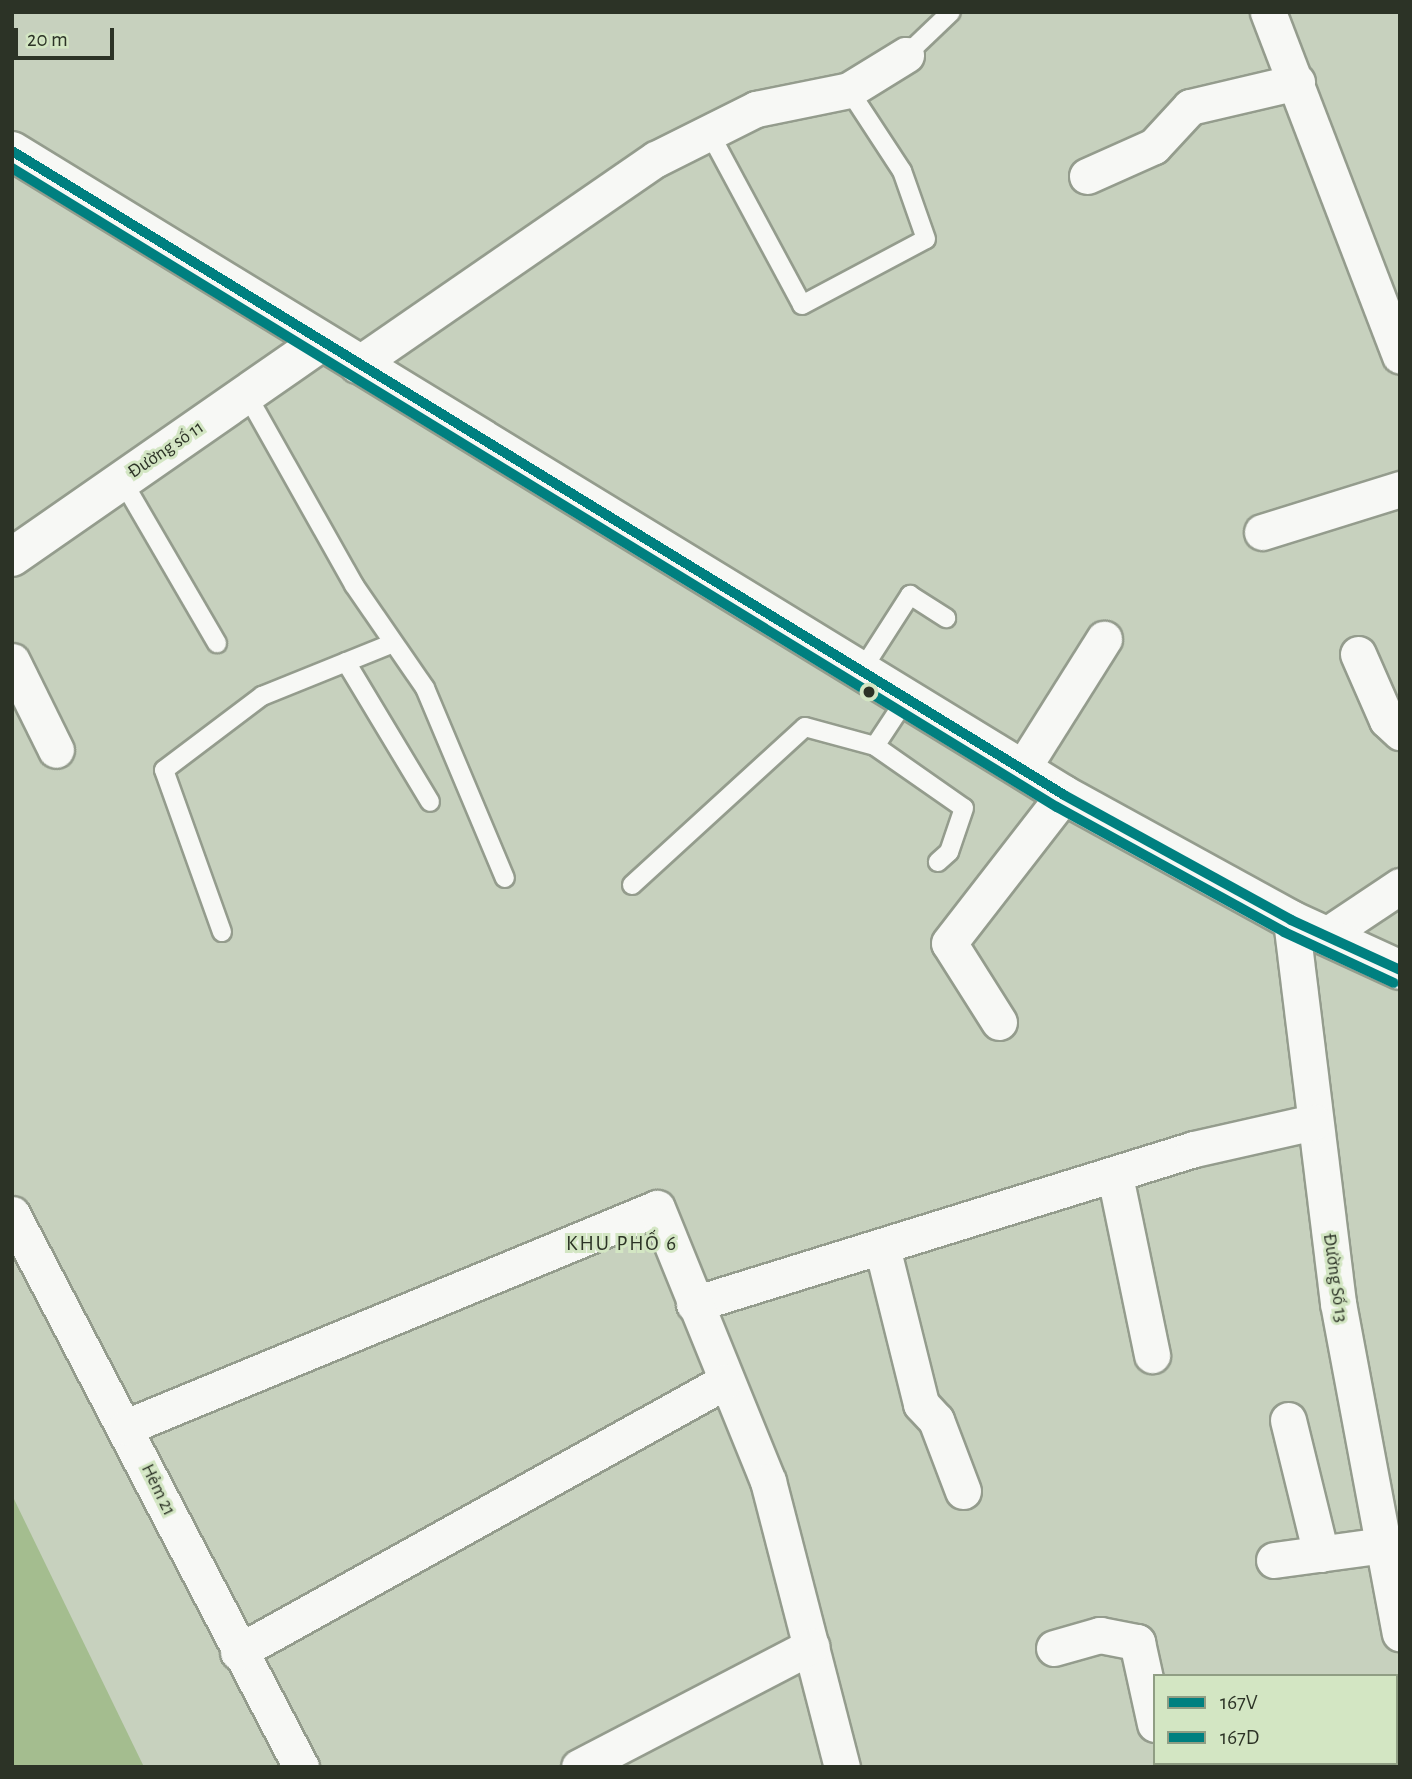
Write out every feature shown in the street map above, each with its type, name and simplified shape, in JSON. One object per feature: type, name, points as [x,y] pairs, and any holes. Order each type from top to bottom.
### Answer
[{"type":"main road","points":[[12,151],[320,343],[860,673],[1064,794],[1308,928],[1400,970]]},
{"type":"main road","name":"Đường số 11","points":[[12,557],[320,343]]},
{"type":"street","points":[[1268,12],[1400,356]]},
{"type":"street","points":[[357,365],[656,159],[756,108],[849,90],[906,55]]},
{"type":"street","points":[[1087,176],[1154,146],[1190,107],[1297,82]]},
{"type":"street","points":[[1262,532],[1400,489]]},
{"type":"street","points":[[1022,769],[1104,639]]},
{"type":"street","points":[[1358,654],[1387,720],[1400,732]]},
{"type":"street","points":[[12,662],[56,750]]},
{"type":"street","points":[[999,1023],[949,943],[1064,794]]},
{"type":"street","points":[[1308,928],[1400,886]]},
{"type":"street","name":"Đường Số 13","points":[[1308,928],[1314,1122],[1338,1303],[1399,1626]]},
{"type":"street","points":[[694,1304],[1115,1176],[1194,1149],[1314,1122]]},
{"type":"street","points":[[1115,1176],[1152,1355]]},
{"type":"street","points":[[126,1427],[657,1208],[724,1382],[768,1481],[842,1767]]},
{"type":"street","name":"Hẻm 21","points":[[12,1214],[126,1427],[238,1652],[301,1767]]},
{"type":"street","points":[[882,1247],[921,1404],[936,1420],[963,1491]]},
{"type":"street","points":[[238,1652],[724,1382]]},
{"type":"street","points":[[1288,1420],[1321,1554]]},
{"type":"street","points":[[1274,1560],[1383,1545]]},
{"type":"street","points":[[1054,1648],[1100,1635],[1137,1642],[1153,1715]]},
{"type":"street","points":[[579,1767],[811,1646]]},
{"type":"lane","points":[[906,55],[951,12]]},
{"type":"lane","points":[[709,132],[802,304],[926,239],[902,171],[849,90]]},
{"type":"lane","points":[[247,395],[354,585],[425,688],[505,878]]},
{"type":"lane","points":[[122,480],[217,643]]},
{"type":"lane","points":[[860,673],[910,595],[946,618]]},
{"type":"lane","points":[[222,932],[164,770],[262,696],[393,643]]},
{"type":"lane","points":[[346,662],[430,802]]},
{"type":"lane","points":[[875,746],[906,699]]},
{"type":"lane","points":[[632,884],[805,727],[875,746],[964,808],[949,852],[938,862]]},
{"type":"green space","points":[[12,1495],[144,1767],[12,1767]]},
{"type":"transit line","name":"167V","points":[[12,151],[1064,795],[1291,920],[1400,970]]},
{"type":"transit line","name":"167D","points":[[12,168],[1057,807],[1284,932],[1394,983]]},
{"type":"district","name":"KHU PHỐ 6","points":[[622,1244]]}]
